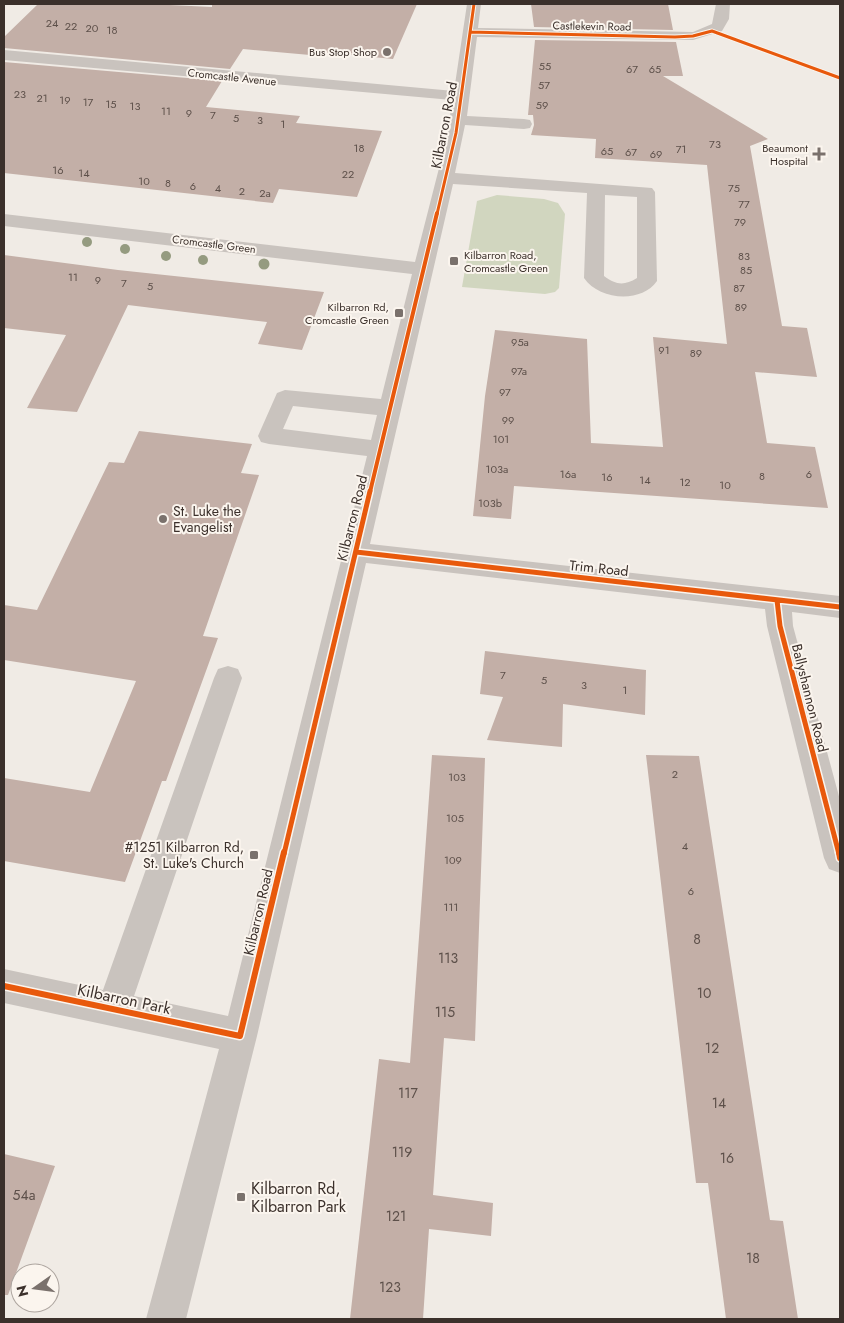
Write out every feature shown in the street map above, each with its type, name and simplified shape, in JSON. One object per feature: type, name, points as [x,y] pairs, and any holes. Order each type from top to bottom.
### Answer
[{"type":"street","name":"Kilbarron Road","points":[[166,1319],[240,1036],[445,178],[458,120],[474,4]]},
{"type":"street","name":"Castlekevin Road","points":[[470,32],[554,36],[693,36],[708,33],[718,28],[723,20],[723,4]]},
{"type":"street","name":"Cromcastle Avenue","points":[[4,55],[331,86],[461,96]]},
{"type":"street","points":[[458,120],[524,124]]},
{"type":"street","name":"Kilbarron Road","points":[[445,178],[646,192],[647,281],[632,291],[608,290],[594,278],[596,189]]},
{"type":"street","name":"Cromcastle Green","points":[[4,220],[423,269]]},
{"type":"street","points":[[380,449],[269,436],[284,398],[390,408]]},
{"type":"street","name":"Trim Road","points":[[356,552],[840,607]]},
{"type":"street","name":"Ballyshannon Road","points":[[777,600],[780,626],[840,858]]},
{"type":"street","points":[[113,1009],[228,678]]},
{"type":"street","name":"Kilbarron Park","points":[[4,986],[240,1036]]},
{"type":"green space","points":[[497,195],[544,199],[558,203],[565,214],[559,288],[555,292],[545,294],[462,287],[477,201]]},
{"type":"building","points":[[38,4],[149,4],[212,7],[212,4],[417,4],[393,59],[312,51],[310,55],[243,49],[230,69],[4,48],[4,37]]},
{"type":"building","points":[[531,4],[668,4],[673,30],[534,27]]},
{"type":"building","points":[[535,40],[676,42],[683,76],[663,76],[768,139],[750,146],[782,326],[807,328],[817,377],[755,372],[767,443],[815,447],[828,508],[514,486],[511,519],[473,516],[485,396],[495,330],[587,339],[591,443],[663,447],[653,337],[727,344],[707,165],[595,158],[596,139],[531,135],[534,125],[533,115],[528,115]]},
{"type":"building","points":[[4,62],[222,81],[206,107],[300,116],[296,123],[382,131],[357,197],[279,189],[273,203],[4,173]]},
{"type":"building","points":[[4,255],[118,270],[324,292],[302,350],[258,344],[267,322],[128,305],[77,412],[27,408],[66,335],[4,328]]},
{"type":"building","points":[[139,431],[252,444],[241,473],[259,475],[203,636],[218,638],[166,781],[162,781],[125,882],[4,861],[4,778],[90,792],[136,681],[4,660],[4,605],[37,610],[109,462],[124,463]]},
{"type":"building","points":[[485,651],[646,670],[645,715],[563,704],[562,747],[487,740],[503,697],[480,694]]},
{"type":"building","points":[[432,755],[485,758],[475,1041],[444,1038],[433,1195],[493,1203],[491,1236],[429,1229],[423,1319],[350,1319],[379,1059],[410,1063]]},
{"type":"building","points":[[646,755],[699,756],[770,1220],[783,1221],[798,1319],[726,1319],[708,1183],[696,1183]]},
{"type":"building","points":[[4,1154],[55,1166],[20,1263],[10,1263],[10,1290],[8,1295],[4,1295]]},
{"type":"cycle path","points":[[4,986],[240,1036],[456,133],[474,4]]},
{"type":"cycle path","points":[[470,32],[675,37],[693,36],[712,31],[840,78]]},
{"type":"cycle path","points":[[356,552],[840,607]]},
{"type":"cycle path","points":[[777,600],[780,626],[840,858]]},
{"type":"place","name":"Bus Stop Shop","points":[[387,52]]},
{"type":"place","name":"Beaumont Hospital","points":[[819,154]]},
{"type":"place","name":"Kilbarron Road, Cromcastle Green","points":[[454,261]]},
{"type":"place","name":"Kilbarron Rd, Cromcastle Green","points":[[399,313]]},
{"type":"place","name":"St. Luke the Evangelist","points":[[163,519]]},
{"type":"place","name":"#1251 Kilbarron Rd, St. Luke's Church","points":[[254,855]]},
{"type":"place","name":"Kilbarron Rd, Kilbarron Park","points":[[241,1197]]}]
